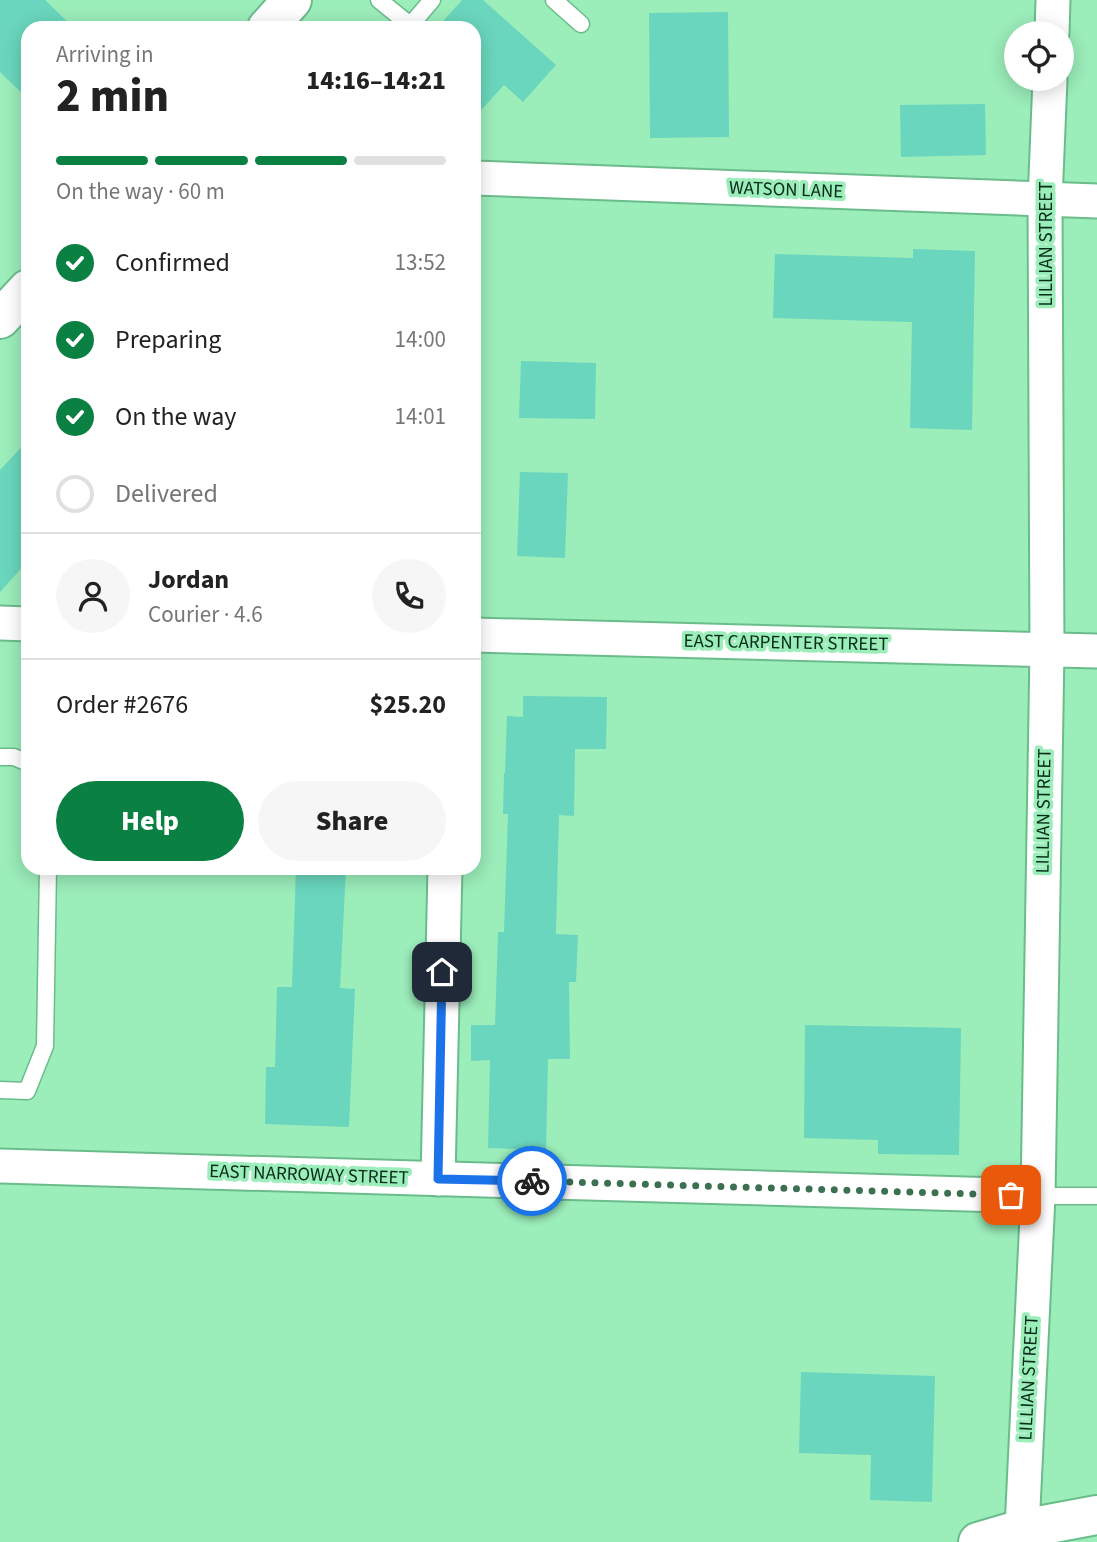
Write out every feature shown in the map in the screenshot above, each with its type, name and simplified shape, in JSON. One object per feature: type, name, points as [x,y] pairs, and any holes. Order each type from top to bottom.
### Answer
[{"type":"street","points":[[273,21],[292,0]]},
{"type":"street","points":[[1052,21],[1053,0]]},
{"type":"street","name":"LILLIAN STREET","points":[[1020,1535],[1038,1196],[1047,650],[1045,201],[1050,91]]},
{"type":"street","name":"WATSON LANE","points":[[481,178],[1097,201]]},
{"type":"street","points":[[0,623],[21,624]]},
{"type":"street","name":"EAST CARPENTER STREET","points":[[481,635],[1097,651]]},
{"type":"street","points":[[438,1179],[445,875]]},
{"type":"street","name":"EAST NARROWAY STREET","points":[[0,1166],[1038,1196]]},
{"type":"street","points":[[978,1542],[1020,1535],[1097,1515]]},
{"type":"lane","points":[[379,0],[402,21]]},
{"type":"lane","points":[[414,21],[432,0]]},
{"type":"lane","points":[[554,0],[581,24]]},
{"type":"lane","points":[[0,757],[21,760]]},
{"type":"lane","points":[[0,1090],[27,1091],[45,1046],[48,875]]},
{"type":"lane","points":[[1038,1196],[1097,1196]]},
{"type":"building","points":[[0,0],[45,0],[67,21],[21,21],[21,92],[0,72]]},
{"type":"building","points":[[462,0],[483,0],[556,65],[523,102],[504,85],[481,110],[481,21],[443,21]]},
{"type":"building","points":[[728,12],[729,137],[650,138],[649,13]]},
{"type":"building","points":[[985,104],[986,155],[901,157],[900,105]]},
{"type":"building","points":[[913,249],[975,251],[972,430],[910,428],[912,322],[773,318],[775,254],[913,258]]},
{"type":"building","points":[[521,361],[596,363],[595,419],[519,418]]},
{"type":"building","points":[[21,448],[21,569],[0,592],[0,470]]},
{"type":"building","points":[[520,472],[568,473],[565,558],[517,556]]},
{"type":"building","points":[[523,696],[607,697],[606,749],[575,749],[574,816],[559,815],[556,934],[578,935],[576,982],[569,982],[570,1059],[548,1059],[546,1150],[488,1148],[490,1060],[471,1061],[471,1025],[495,1025],[498,932],[504,932],[508,814],[503,814],[507,716],[523,717]]},
{"type":"building","points":[[296,875],[346,875],[340,988],[355,989],[349,1127],[265,1124],[266,1067],[275,1067],[277,987],[292,987]]},
{"type":"building","points":[[805,1025],[961,1028],[959,1155],[878,1154],[878,1140],[804,1138]]},
{"type":"building","points":[[801,1372],[935,1376],[932,1502],[870,1500],[871,1455],[799,1453]]},
{"type":"way so far","points":[[532,1181],[1011,1195]]},
{"type":"route","points":[[442,972],[438,1179],[532,1181]]}]
